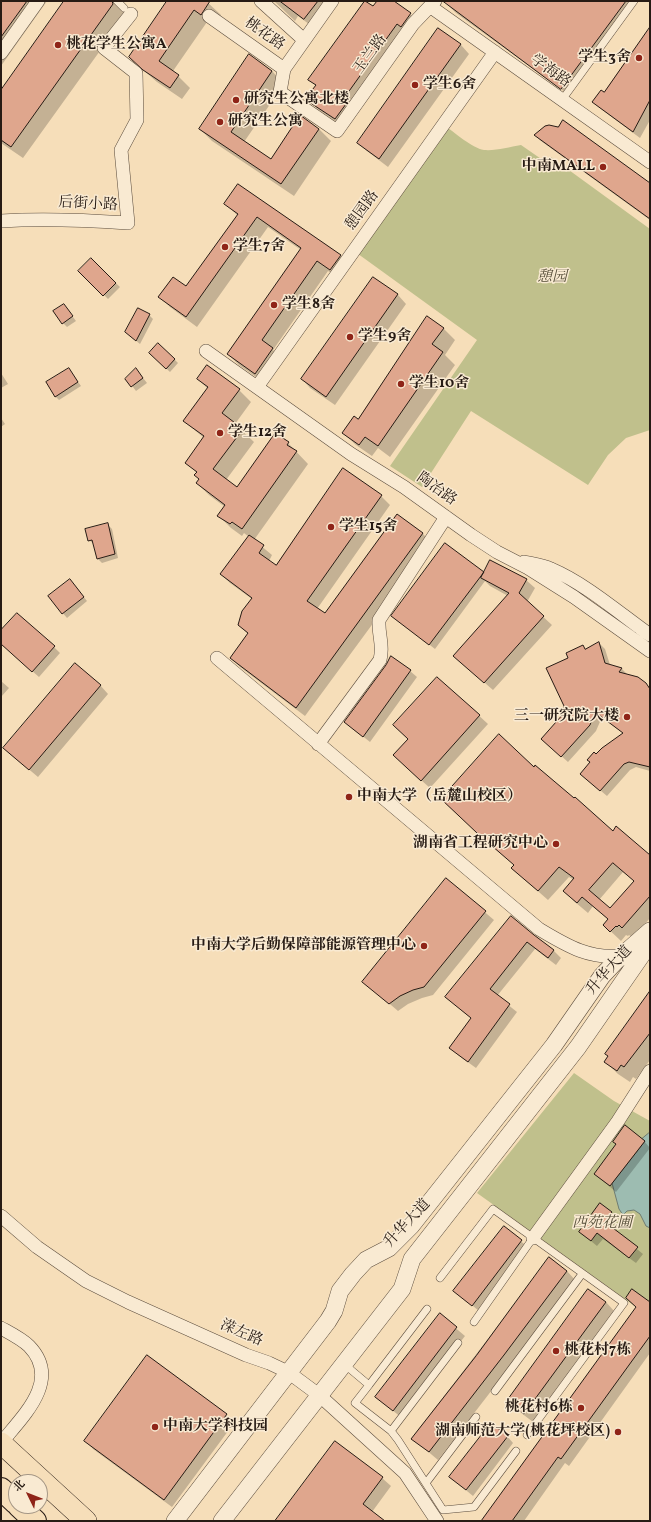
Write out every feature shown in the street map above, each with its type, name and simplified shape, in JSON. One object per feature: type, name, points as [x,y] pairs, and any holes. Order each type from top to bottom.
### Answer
[{"type":"highway","points":[[28,1514],[35,1521]]},
{"type":"main road","points":[[1,1443],[86,1521]]},
{"type":"street","points":[[1,53],[38,1]]},
{"type":"street","name":"桃花路","points":[[261,1],[304,40]]},
{"type":"street","points":[[284,69],[332,1]]},
{"type":"street","name":"学海路","points":[[433,4],[495,52],[562,100],[648,156]]},
{"type":"street","name":"玉兰路","points":[[337,131],[413,24],[433,4]]},
{"type":"street","name":"后街小路","points":[[1,221],[77,220],[128,223],[121,150],[136,120],[136,73],[104,48],[127,11]]},
{"type":"street","name":"桃花路","points":[[209,16],[284,69],[280,92],[337,131]]},
{"type":"street","name":"憩园路","points":[[257,387],[495,52]]},
{"type":"street","name":"陶冶路","points":[[206,351],[351,454],[404,487],[497,552],[574,597],[650,651]]},
{"type":"street","points":[[318,744],[380,660],[382,649],[378,633],[379,620],[446,517]]},
{"type":"street","points":[[514,561],[550,568],[565,576],[650,635]]},
{"type":"street","points":[[217,658],[539,929],[567,946],[583,952],[605,956],[621,956],[647,948]]},
{"type":"street","name":"升华大道","points":[[175,1521],[328,1321],[334,1311],[340,1291],[353,1274],[366,1260],[389,1248],[411,1226],[554,1045],[602,976],[621,956],[650,930]]},
{"type":"street","name":"升华大道","points":[[222,1521],[402,1289],[412,1259],[578,1047],[647,948]]},
{"type":"street","points":[[533,1238],[618,1121],[650,1071]]},
{"type":"street","name":"溁左路","points":[[1,1216],[37,1247],[86,1281],[128,1302],[288,1372],[319,1395],[405,1473],[437,1521]]},
{"type":"street","points":[[1,1328],[28,1345],[42,1365],[42,1377],[39,1391],[34,1400],[1,1443]]},
{"type":"lane","points":[[117,1],[127,11]]},
{"type":"lane","points":[[562,100],[634,1]]},
{"type":"lane","points":[[440,1278],[493,1209],[624,1303],[527,1436]]},
{"type":"lane","points":[[474,1322],[533,1238]]},
{"type":"lane","points":[[495,1391],[582,1274]]},
{"type":"lane","points":[[427,1309],[355,1403],[391,1431],[403,1446],[443,1510],[474,1506],[516,1451]]},
{"type":"lane","points":[[391,1431],[458,1343]]},
{"type":"lane","points":[[343,1364],[369,1385]]},
{"type":"lane","points":[[426,1483],[476,1417]]},
{"type":"green space","name":"憩园","points":[[444,125],[479,149],[493,150],[521,145],[547,163],[551,157],[650,229],[650,430],[626,438],[608,455],[588,485],[471,411],[422,487],[390,466],[477,340],[354,251]]},
{"type":"green space","name":"西苑花圃","points":[[574,1073],[614,1101],[650,1121],[650,1317],[477,1193]]},
{"type":"water","points":[[649,1133],[650,1228],[646,1226],[640,1214],[634,1210],[627,1211],[623,1215],[619,1209],[612,1183],[645,1141],[642,1139]]},
{"type":"building","points":[[1,1],[27,1],[1,37]]},
{"type":"building","name":"桃花学生公寓A","points":[[64,1],[112,1],[113,4],[11,147],[1,140],[1,90]]},
{"type":"building","points":[[167,1],[210,1],[201,15],[194,10],[159,61],[179,75],[170,88],[143,70],[129,57]]},
{"type":"building","points":[[280,1],[318,1],[304,19]]},
{"type":"building","points":[[365,1],[373,6],[377,1],[394,1],[411,13],[401,27],[397,24],[342,101],[346,104],[335,119],[309,102],[310,101],[306,98],[316,85],[308,80]]},
{"type":"building","points":[[443,1],[626,1],[561,89]]},
{"type":"building","name":"学生3舍","points":[[650,27],[650,100],[633,132],[592,102],[601,90],[604,92]]},
{"type":"building","name":"学生6舍","points":[[438,28],[461,44],[379,159],[357,143]]},
{"type":"building","name":"研究生公寓","points":[[249,54],[272,71],[231,132],[271,159],[300,115],[319,129],[281,184],[199,129]]},
{"type":"building","name":"中南MALL","points":[[563,120],[650,183],[650,219],[534,135],[545,126],[549,125],[558,127]]},
{"type":"building","points":[[238,184],[341,255],[330,270],[317,261],[262,340],[273,348],[255,374],[227,354],[301,248],[257,217],[186,317],[158,297],[173,277],[186,286],[238,214],[224,204]]},
{"type":"building","points":[[91,258],[116,283],[103,296],[78,271]]},
{"type":"building","name":"学生9舍","points":[[373,277],[398,294],[326,397],[301,379]]},
{"type":"building","points":[[64,304],[73,316],[62,324],[53,311]]},
{"type":"building","points":[[138,308],[150,314],[136,341],[125,332]]},
{"type":"building","name":"学生10舍","points":[[427,316],[444,328],[432,344],[443,352],[378,446],[365,437],[359,445],[342,433],[354,416],[358,419]]},
{"type":"building","points":[[158,343],[175,359],[166,369],[149,353]]},
{"type":"building","points":[[207,365],[240,389],[222,413],[243,429],[213,469],[237,487],[275,433],[289,442],[287,445],[297,451],[242,529],[232,522],[230,524],[217,516],[225,505],[196,483],[199,479],[194,475],[197,472],[185,463],[204,436],[183,421],[208,387],[197,379]]},
{"type":"building","points":[[69,368],[78,382],[55,397],[46,382]]},
{"type":"building","points":[[136,368],[143,378],[131,387],[125,379]]},
{"type":"building","points":[[343,468],[382,495],[307,601],[325,613],[397,514],[423,533],[296,708],[230,658],[248,633],[238,625],[242,611],[252,598],[220,574],[249,535],[264,545],[259,553],[276,565]]},
{"type":"building","points":[[108,523],[115,554],[97,559],[92,540],[88,541],[85,529]]},
{"type":"building","points":[[445,543],[484,572],[429,645],[391,616]]},
{"type":"building","points":[[490,560],[527,579],[519,593],[544,616],[484,683],[453,656],[509,593],[481,578]]},
{"type":"building","points":[[70,579],[84,597],[62,614],[48,596]]},
{"type":"building","points":[[17,613],[55,646],[32,672],[1,644],[1,630]]},
{"type":"building","name":"三一研究院大楼","points":[[599,642],[605,663],[622,668],[619,672],[638,677],[646,683],[650,689],[650,767],[629,762],[624,764],[600,791],[580,774],[590,762],[587,760],[594,752],[596,754],[623,733],[595,712],[590,725],[561,757],[541,739],[564,713],[564,706],[546,668],[568,658],[566,653],[583,645],[585,649]]},
{"type":"building","points":[[391,656],[411,670],[363,737],[344,722]]},
{"type":"building","points":[[75,663],[101,685],[29,770],[3,748]]},
{"type":"building","points":[[437,677],[480,715],[421,781],[393,755],[408,739],[393,725]]},
{"type":"building","points":[[499,734],[534,767],[535,765],[574,798],[575,797],[613,831],[616,826],[650,855],[650,896],[622,928],[619,925],[617,927],[616,926],[610,932],[603,925],[608,919],[582,897],[577,903],[563,891],[574,878],[559,867],[538,891],[511,868],[514,865],[441,799]],"holes":[[[613,863],[634,881],[610,908],[589,890]]]},
{"type":"building","name":"中南大学后勤保障部能源管理中心","points":[[446,878],[486,911],[424,987],[400,996],[389,1004],[362,982]]},
{"type":"building","points":[[511,916],[554,950],[548,958],[527,942],[490,989],[510,1004],[468,1062],[449,1048],[471,1018],[445,997]]},
{"type":"building","points":[[650,991],[650,1033],[624,1067],[621,1065],[617,1071],[604,1062],[608,1056],[605,1054]]},
{"type":"building","points":[[625,1125],[645,1141],[610,1186],[594,1174],[616,1144],[613,1142]]},
{"type":"building","points":[[600,1203],[612,1212],[605,1222],[638,1247],[629,1258],[597,1233],[591,1241],[579,1232]]},
{"type":"building","points":[[504,1226],[522,1240],[472,1306],[453,1291]]},
{"type":"building","points":[[549,1257],[567,1271],[429,1452],[411,1439],[476,1356]]},
{"type":"building","name":"桃花村7栋","points":[[588,1289],[606,1302],[524,1414],[507,1401]]},
{"type":"building","points":[[632,1289],[650,1302],[650,1336],[561,1459],[558,1457],[512,1521],[481,1521],[636,1307],[626,1298]]},
{"type":"building","points":[[440,1313],[457,1327],[393,1411],[375,1397]]},
{"type":"building","name":"中南大学科技园","points":[[147,1355],[227,1414],[164,1500],[84,1441]]},
{"type":"building","points":[[491,1423],[508,1436],[466,1490],[449,1477]]},
{"type":"building","points":[[335,1441],[383,1477],[363,1504],[385,1521],[275,1521]]},
{"type":"place","name":"桃花学生公寓A","points":[[58,45]]},
{"type":"place","name":"学生3舍","points":[[639,58]]},
{"type":"place","name":"学生6舍","points":[[415,85]]},
{"type":"place","name":"研究生公寓北楼","points":[[236,100]]},
{"type":"place","name":"研究生公寓","points":[[220,122]]},
{"type":"place","name":"中南MALL","points":[[603,167]]},
{"type":"place","name":"学生7舍","points":[[225,247]]},
{"type":"place","name":"学生8舍","points":[[274,305]]},
{"type":"place","name":"学生9舍","points":[[350,337]]},
{"type":"place","name":"学生10舍","points":[[401,384]]},
{"type":"place","name":"学生12舍","points":[[220,433]]},
{"type":"place","name":"学生15舍","points":[[331,527]]},
{"type":"place","name":"三一研究院大楼","points":[[627,717]]},
{"type":"place","name":"中南大学（岳麓山校区）","points":[[349,797]]},
{"type":"place","name":"湖南省工程研究中心","points":[[556,844]]},
{"type":"place","name":"中南大学后勤保障部能源管理中心","points":[[424,946]]},
{"type":"place","name":"桃花村7栋","points":[[556,1351]]},
{"type":"place","name":"桃花村6栋","points":[[581,1408]]},
{"type":"place","name":"中南大学科技园","points":[[155,1427]]},
{"type":"place","name":"湖南师范大学(桃花坪校区)","points":[[618,1432]]}]
